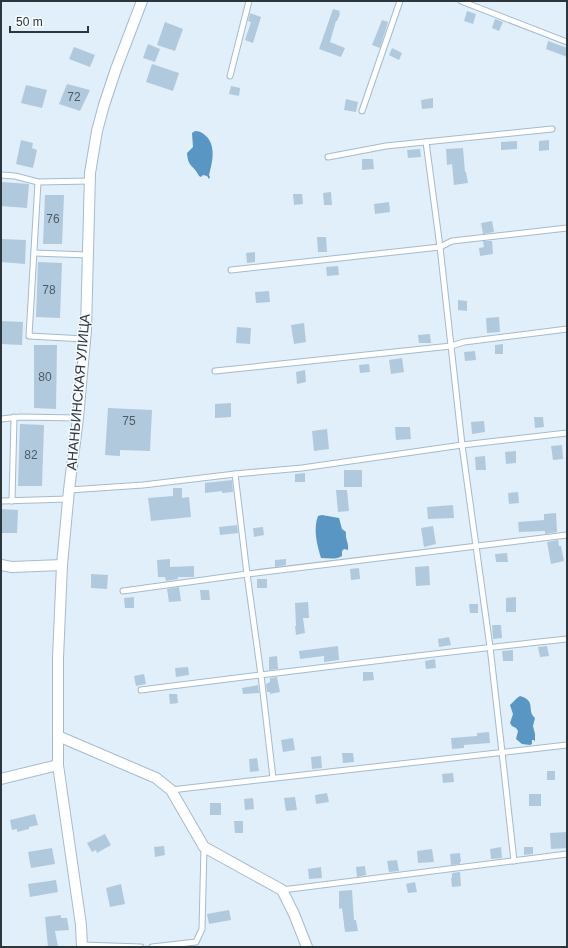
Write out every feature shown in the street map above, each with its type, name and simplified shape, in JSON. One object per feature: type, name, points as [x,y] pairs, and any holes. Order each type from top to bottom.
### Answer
[{"type":"street","name":"АНАНЬИНСКАЯ УЛИЦА","points":[[82,946],[82,925],[63,790],[58,765],[58,658],[62,565],[85,339],[90,173],[97,131],[104,105],[142,1]]},
{"type":"street","points":[[1,564],[12,567],[62,565]]},
{"type":"street","points":[[58,736],[156,778],[171,790],[204,847],[282,890],[294,914],[307,947]]},
{"type":"street","points":[[1,779],[58,765]]},
{"type":"lane","points":[[230,76],[249,1]]},
{"type":"lane","points":[[362,111],[400,1]]},
{"type":"lane","points":[[461,1],[567,42]]},
{"type":"lane","points":[[328,157],[386,146],[552,129]]},
{"type":"lane","points":[[426,142],[440,246],[462,446],[490,647],[514,861]]},
{"type":"lane","points":[[1,175],[15,176],[38,182],[90,181]]},
{"type":"lane","points":[[38,182],[29,336],[85,339]]},
{"type":"lane","points":[[231,270],[440,246],[452,241],[567,228]]},
{"type":"lane","points":[[34,253],[88,255]]},
{"type":"lane","points":[[215,371],[451,346],[464,342],[567,329]]},
{"type":"lane","points":[[12,501],[14,418]]},
{"type":"lane","points":[[1,419],[78,418]]},
{"type":"lane","points":[[1,501],[69,495],[235,474],[302,468],[567,433]]},
{"type":"lane","points":[[235,474],[273,778]]},
{"type":"lane","points":[[123,591],[247,574],[567,535]]},
{"type":"lane","points":[[141,690],[490,647],[567,639]]},
{"type":"lane","points":[[171,790],[567,745]]},
{"type":"lane","points":[[152,947],[196,942],[202,929],[204,847]]},
{"type":"lane","points":[[282,890],[567,854]]},
{"type":"lane","points":[[82,946],[140,947]]},
{"type":"water","points":[[195,131],[201,132],[205,135],[212,147],[213,156],[209,179],[207,176],[199,176],[190,164],[188,158],[187,153],[193,147],[192,133]]},
{"type":"water","points":[[322,515],[339,518],[342,529],[346,532],[348,550],[344,549],[342,551],[342,556],[340,557],[321,558],[317,542],[316,526],[318,516]]},
{"type":"water","points":[[520,696],[528,700],[532,715],[535,718],[533,726],[535,742],[532,740],[532,744],[530,745],[522,744],[516,739],[518,731],[510,723],[513,714],[510,705]]},
{"type":"building","points":[[333,9],[340,11],[340,14],[336,21],[330,42],[345,48],[341,57],[319,49]]},
{"type":"building","points":[[467,11],[476,14],[473,24],[464,21]]},
{"type":"building","points":[[250,13],[261,17],[253,43],[245,40],[251,22],[248,21]]},
{"type":"building","points":[[495,19],[503,22],[499,31],[492,28]]},
{"type":"building","points":[[382,20],[388,22],[380,48],[372,45]]},
{"type":"building","points":[[165,22],[183,29],[175,51],[157,45]]},
{"type":"building","points":[[548,41],[567,48],[567,57],[546,49]]},
{"type":"building","points":[[148,44],[160,49],[155,62],[143,58]]},
{"type":"building","points":[[74,47],[95,55],[90,67],[69,59]]},
{"type":"building","points":[[392,48],[402,53],[399,60],[389,55]]},
{"type":"building","points":[[152,64],[179,73],[173,91],[146,82]]},
{"type":"building","points":[[67,84],[90,90],[80,111],[59,104]]},
{"type":"building","points":[[26,85],[47,90],[42,108],[21,103]]},
{"type":"building","points":[[231,86],[240,88],[239,96],[229,94]]},
{"type":"building","points":[[433,98],[433,108],[422,109],[421,100]]},
{"type":"building","points":[[346,99],[358,102],[356,112],[344,110]]},
{"type":"building","points":[[21,140],[33,143],[32,148],[37,150],[33,168],[16,164]]},
{"type":"building","points":[[549,140],[549,150],[539,151],[539,141]]},
{"type":"building","points":[[517,141],[517,149],[501,150],[501,142]]},
{"type":"building","points":[[463,148],[465,172],[468,183],[454,185],[452,164],[447,165],[446,149]]},
{"type":"building","points":[[420,149],[421,157],[408,158],[407,150]]},
{"type":"building","points":[[362,159],[373,159],[374,169],[362,170]]},
{"type":"building","points":[[1,182],[29,184],[27,208],[1,206]]},
{"type":"building","points":[[331,192],[332,205],[324,205],[323,193]]},
{"type":"building","points":[[293,194],[302,194],[303,204],[294,205]]},
{"type":"building","points":[[45,195],[64,195],[62,244],[43,244]]},
{"type":"building","points":[[389,202],[390,212],[375,214],[374,204]]},
{"type":"building","points":[[492,221],[494,232],[483,234],[481,223]]},
{"type":"building","points":[[317,237],[326,237],[327,252],[318,252]]},
{"type":"building","points":[[1,239],[26,240],[25,264],[1,262]]},
{"type":"building","points":[[483,241],[492,241],[493,254],[480,256],[479,248],[484,247]]},
{"type":"building","points":[[255,252],[255,262],[247,263],[246,253]]},
{"type":"building","points":[[38,262],[62,263],[60,318],[36,317]]},
{"type":"building","points":[[338,266],[339,275],[327,276],[326,267]]},
{"type":"building","points":[[269,291],[270,302],[256,303],[255,292]]},
{"type":"building","points":[[458,300],[467,301],[467,311],[458,310]]},
{"type":"building","points":[[499,317],[500,332],[487,333],[486,318]]},
{"type":"building","points":[[1,321],[23,322],[22,345],[1,344]]},
{"type":"building","points":[[304,323],[306,342],[294,344],[291,325]]},
{"type":"building","points":[[237,327],[251,328],[250,344],[236,343]]},
{"type":"building","points":[[430,334],[431,343],[419,343],[418,335]]},
{"type":"building","points":[[503,344],[503,354],[495,354],[495,345]]},
{"type":"building","points":[[34,345],[57,345],[56,409],[34,408]]},
{"type":"building","points":[[475,351],[476,360],[465,361],[464,352]]},
{"type":"building","points":[[402,358],[404,372],[391,374],[389,360]]},
{"type":"building","points":[[369,364],[370,372],[360,373],[359,365]]},
{"type":"building","points":[[305,370],[306,382],[297,384],[296,372]]},
{"type":"building","points":[[231,403],[231,417],[215,418],[215,404]]},
{"type":"building","points":[[108,408],[152,410],[150,451],[120,450],[120,456],[105,455]]},
{"type":"building","points":[[534,417],[543,417],[544,427],[535,428]]},
{"type":"building","points":[[484,421],[485,432],[472,434],[471,422]]},
{"type":"building","points":[[20,424],[44,425],[42,486],[18,486]]},
{"type":"building","points":[[395,427],[410,427],[411,439],[396,440]]},
{"type":"building","points":[[327,429],[329,449],[314,451],[312,431]]},
{"type":"building","points":[[562,445],[563,459],[553,460],[551,446]]},
{"type":"building","points":[[516,451],[516,463],[506,464],[505,452]]},
{"type":"building","points":[[485,456],[486,470],[476,470],[475,457]]},
{"type":"building","points":[[344,470],[362,470],[362,487],[344,487]]},
{"type":"building","points":[[305,473],[305,482],[295,482],[295,474]]},
{"type":"building","points":[[232,480],[233,492],[222,493],[222,491],[205,493],[205,483]]},
{"type":"building","points":[[173,488],[182,488],[182,498],[189,497],[191,517],[151,521],[148,498],[173,496]]},
{"type":"building","points":[[336,490],[347,490],[349,511],[338,512]]},
{"type":"building","points":[[518,492],[519,503],[509,504],[508,493]]},
{"type":"building","points":[[453,505],[454,518],[428,519],[427,507]]},
{"type":"building","points":[[1,509],[18,510],[17,533],[1,533]]},
{"type":"building","points":[[556,513],[557,532],[545,534],[545,531],[519,532],[518,522],[544,520],[544,514]]},
{"type":"building","points":[[237,525],[238,533],[220,535],[219,527]]},
{"type":"building","points":[[433,526],[436,544],[424,547],[421,528]]},
{"type":"building","points":[[263,527],[264,535],[254,537],[253,528]]},
{"type":"building","points":[[558,540],[559,546],[561,546],[564,561],[551,564],[547,542]]},
{"type":"building","points":[[507,553],[508,562],[496,562],[495,554]]},
{"type":"building","points":[[170,559],[170,567],[194,566],[194,577],[178,577],[178,579],[166,581],[165,577],[158,577],[157,560]]},
{"type":"building","points":[[286,559],[286,565],[275,567],[275,560]]},
{"type":"building","points":[[429,566],[430,585],[416,586],[415,567]]},
{"type":"building","points":[[359,568],[360,579],[351,580],[350,569]]},
{"type":"building","points":[[91,574],[108,575],[107,589],[91,588]]},
{"type":"building","points":[[257,579],[267,579],[267,588],[257,588]]},
{"type":"building","points":[[179,587],[181,601],[169,602],[167,589]]},
{"type":"building","points":[[200,590],[209,590],[210,600],[201,600]]},
{"type":"building","points":[[134,597],[134,608],[125,608],[124,598]]},
{"type":"building","points":[[516,597],[516,612],[506,612],[506,598]]},
{"type":"building","points":[[308,602],[309,618],[303,618],[305,633],[296,635],[295,603]]},
{"type":"building","points":[[469,604],[478,604],[478,613],[470,613]]},
{"type":"building","points":[[492,625],[501,625],[502,638],[493,639]]},
{"type":"building","points":[[449,637],[451,645],[439,647],[438,639]]},
{"type":"building","points":[[338,646],[339,660],[324,662],[324,656],[300,659],[299,651]]},
{"type":"building","points":[[547,646],[549,656],[540,657],[538,647]]},
{"type":"building","points":[[513,650],[513,661],[503,661],[502,651]]},
{"type":"building","points":[[277,656],[278,669],[269,670],[269,657]]},
{"type":"building","points":[[435,659],[436,668],[426,669],[425,661]]},
{"type":"building","points":[[188,667],[189,675],[176,677],[175,668]]},
{"type":"building","points":[[363,672],[373,672],[374,680],[363,681]]},
{"type":"building","points":[[144,674],[146,684],[136,686],[134,676]]},
{"type":"building","points":[[277,677],[280,692],[270,694],[270,692],[267,692],[266,684],[270,682],[270,678]]},
{"type":"building","points":[[258,685],[259,693],[243,694],[242,688]]},
{"type":"building","points":[[169,694],[177,694],[178,703],[170,704]]},
{"type":"building","points":[[489,732],[490,743],[464,745],[464,748],[452,749],[451,738],[477,736],[477,733]]},
{"type":"building","points":[[293,738],[295,750],[283,752],[281,740]]},
{"type":"building","points":[[342,753],[353,753],[354,762],[343,763]]},
{"type":"building","points":[[321,756],[322,768],[312,769],[311,757]]},
{"type":"building","points":[[257,758],[259,771],[250,772],[249,759]]},
{"type":"building","points":[[547,771],[555,771],[555,780],[547,780]]},
{"type":"building","points":[[453,773],[454,782],[443,783],[442,774]]},
{"type":"building","points":[[327,793],[329,802],[316,804],[315,795]]},
{"type":"building","points":[[529,794],[541,794],[541,806],[529,806]]},
{"type":"building","points":[[295,797],[297,810],[286,811],[284,798]]},
{"type":"building","points":[[253,798],[254,809],[245,810],[244,799]]},
{"type":"building","points":[[210,803],[221,803],[221,815],[210,815]]},
{"type":"building","points":[[35,814],[38,825],[17,832],[17,829],[12,830],[10,820]]},
{"type":"building","points":[[234,821],[243,821],[243,833],[235,833]]},
{"type":"building","points":[[567,832],[567,848],[551,849],[550,833]]},
{"type":"building","points":[[105,834],[111,845],[97,853],[96,850],[92,852],[87,843]]},
{"type":"building","points":[[164,846],[165,855],[155,857],[154,847]]},
{"type":"building","points":[[501,847],[502,858],[491,859],[490,849]]},
{"type":"building","points":[[524,847],[533,847],[533,854],[524,855]]},
{"type":"building","points":[[52,848],[55,864],[31,868],[28,852]]},
{"type":"building","points":[[432,849],[434,862],[418,863],[417,851]]},
{"type":"building","points":[[460,853],[460,864],[451,865],[450,854]]},
{"type":"building","points":[[397,860],[399,871],[389,872],[387,861]]},
{"type":"building","points":[[365,866],[366,875],[357,877],[356,867]]},
{"type":"building","points":[[321,867],[322,878],[309,879],[308,869]]},
{"type":"building","points":[[460,872],[461,886],[452,887],[452,873]]},
{"type":"building","points":[[56,880],[58,892],[30,897],[28,884]]},
{"type":"building","points":[[415,882],[417,892],[408,893],[406,884]]},
{"type":"building","points":[[121,884],[125,904],[110,907],[106,888]]},
{"type":"building","points":[[352,890],[354,920],[356,920],[358,931],[345,932],[342,908],[339,909],[339,891]]},
{"type":"building","points":[[229,910],[231,920],[209,924],[207,914]]},
{"type":"building","points":[[61,915],[61,918],[67,918],[69,930],[55,931],[58,947],[48,947],[45,917]]}]
